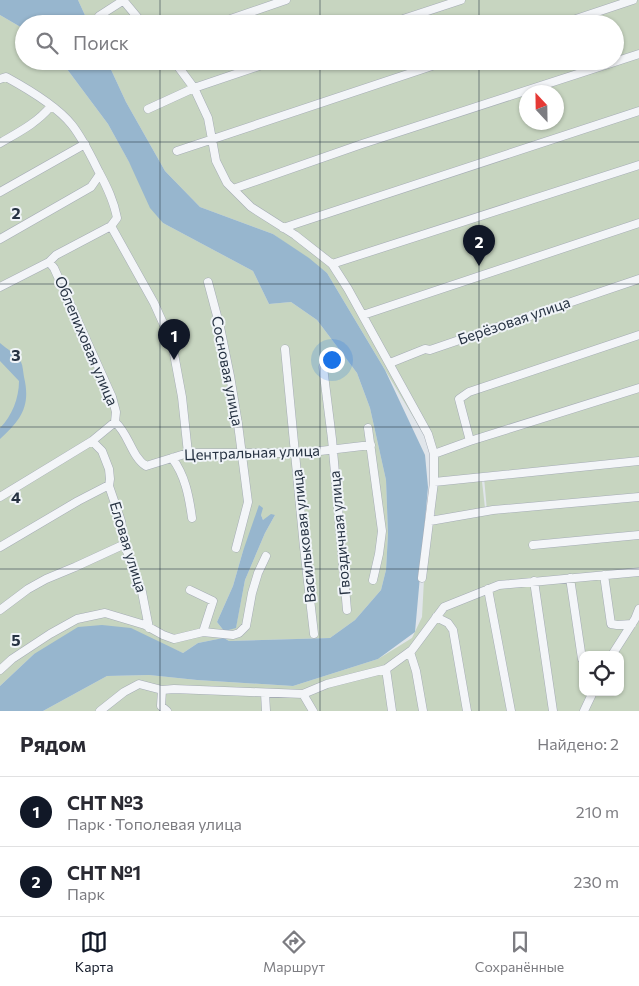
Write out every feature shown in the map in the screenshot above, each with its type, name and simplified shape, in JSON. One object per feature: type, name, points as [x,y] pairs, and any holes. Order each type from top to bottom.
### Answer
[{"type":"street","points":[[100,15],[123,0],[136,15]]},
{"type":"street","points":[[242,15],[286,0]]},
{"type":"street","points":[[416,15],[462,0]]},
{"type":"street","points":[[588,15],[633,0]]},
{"type":"street","points":[[624,59],[639,54]]},
{"type":"street","points":[[181,70],[194,88],[208,118],[216,161],[227,183],[251,207],[296,235],[332,264],[390,363],[428,434],[434,454],[434,482],[422,578]]},
{"type":"street","points":[[148,109],[194,88],[247,70]]},
{"type":"street","points":[[177,151],[420,70]]},
{"type":"street","points":[[233,189],[362,144],[590,70]]},
{"type":"street","points":[[0,79],[6,77],[26,88],[51,106],[71,124],[85,144],[114,201],[117,218],[111,226],[56,254],[49,262],[0,287]]},
{"type":"street","points":[[0,143],[32,125],[51,106]]},
{"type":"street","points":[[283,228],[639,111]]},
{"type":"street","points":[[0,192],[85,144]]},
{"type":"street","points":[[332,264],[639,165]]},
{"type":"street","points":[[0,239],[91,187],[100,174]]},
{"type":"street","points":[[363,316],[639,224]]},
{"type":"street","points":[[111,226],[154,303],[172,343],[176,355],[188,453]]},
{"type":"street","name":"Облепиховая улица","points":[[49,262],[54,268],[112,397],[116,412],[115,422]]},
{"type":"street","name":"Берёзовая улица","points":[[390,363],[425,349],[430,350],[639,279]]},
{"type":"street","name":"Сосновая улица","points":[[208,282],[228,368],[248,502],[236,548]]},
{"type":"street","points":[[470,441],[459,399],[469,392],[639,335]]},
{"type":"street","name":"Васильковая улица","points":[[285,349],[314,634]]},
{"type":"street","name":"Гвоздичная улица","points":[[323,367],[333,450],[347,610]]},
{"type":"street","points":[[434,454],[639,388]]},
{"type":"street","points":[[0,497],[92,441],[115,422]]},
{"type":"street","name":"Центральная улица","points":[[115,422],[127,436],[141,463],[146,466],[188,453],[296,453],[371,445]]},
{"type":"street","points":[[368,428],[382,531],[373,580]]},
{"type":"street","name":"Еловая улица","points":[[92,441],[102,451],[109,469],[109,485],[121,521],[125,544],[142,592],[150,628]]},
{"type":"street","points":[[172,458],[184,482],[192,518]]},
{"type":"street","points":[[434,482],[639,461]]},
{"type":"street","points":[[0,547],[109,485]]},
{"type":"street","points":[[430,521],[493,510],[639,497]]},
{"type":"street","points":[[533,545],[639,535]]},
{"type":"street","points":[[0,610],[46,578],[125,544]]},
{"type":"street","points":[[0,670],[34,644],[77,619],[105,613],[150,628],[174,639],[203,632],[239,634],[246,626],[252,593],[266,556]]},
{"type":"street","points":[[101,711],[124,692],[139,684],[162,690],[174,688],[303,694],[328,684],[386,668],[410,652],[444,607],[499,585],[639,572]]},
{"type":"street","points":[[604,575],[611,624],[632,624]]},
{"type":"street","points":[[570,578],[581,651]]},
{"type":"street","points":[[534,582],[553,711]]},
{"type":"street","points":[[488,589],[511,711]]},
{"type":"street","points":[[190,590],[213,601],[203,632]]},
{"type":"street","points":[[615,651],[639,609]]},
{"type":"street","points":[[436,617],[448,623],[453,630],[467,711]]},
{"type":"street","points":[[410,652],[416,671],[423,711]]},
{"type":"street","points":[[386,668],[392,711]]},
{"type":"street","points":[[162,690],[161,706],[167,711]]},
{"type":"street","points":[[265,692],[266,711]]},
{"type":"street","points":[[303,694],[313,711]]},
{"type":"street","points":[[584,711],[591,696]]},
{"type":"green space","points":[[78,0],[639,0],[639,458],[481,473],[485,508],[435,516],[430,445],[327,273],[273,234],[200,207],[165,171],[126,102],[111,70],[624,70],[624,15],[85,15]]},
{"type":"green space","points":[[0,15],[15,24],[15,70],[68,70],[108,124],[163,223],[253,271],[269,304],[291,302],[317,320],[357,373],[370,408],[386,480],[388,534],[386,570],[381,590],[355,620],[330,638],[229,641],[224,638],[225,631],[236,627],[245,580],[265,533],[275,515],[263,520],[261,515],[243,551],[233,586],[217,622],[224,631],[223,638],[198,643],[183,653],[159,643],[34,654],[0,686]]},
{"type":"green space","points":[[639,462],[639,711],[43,711],[107,676],[149,675],[293,686],[378,659],[412,638],[422,617],[427,523],[487,511],[484,477]]},
{"type":"water","points":[[0,0],[78,0],[85,15],[15,15],[15,24],[0,15]]},
{"type":"water","points":[[68,70],[111,70],[126,102],[165,171],[200,207],[273,234],[309,258],[327,273],[385,370],[425,455],[428,487],[415,632],[378,659],[293,686],[149,675],[107,676],[43,711],[0,711],[0,686],[34,654],[78,627],[102,625],[131,628],[183,653],[198,643],[223,638],[224,631],[217,622],[233,586],[259,505],[263,508],[261,515],[263,520],[271,514],[275,515],[265,533],[245,580],[236,628],[225,631],[224,638],[229,641],[330,638],[355,620],[381,590],[386,570],[388,534],[386,480],[370,408],[357,373],[317,320],[291,302],[269,304],[253,271],[163,223],[150,208],[129,162],[108,124]]},
{"type":"water","points":[[0,343],[21,362],[26,396],[19,419],[0,439],[0,428],[14,406],[18,394],[19,381],[0,361]]},
{"type":"place","name":"СНТ №1","points":[[479,266]]},
{"type":"place","name":"СНТ №3","points":[[174,360]]}]
